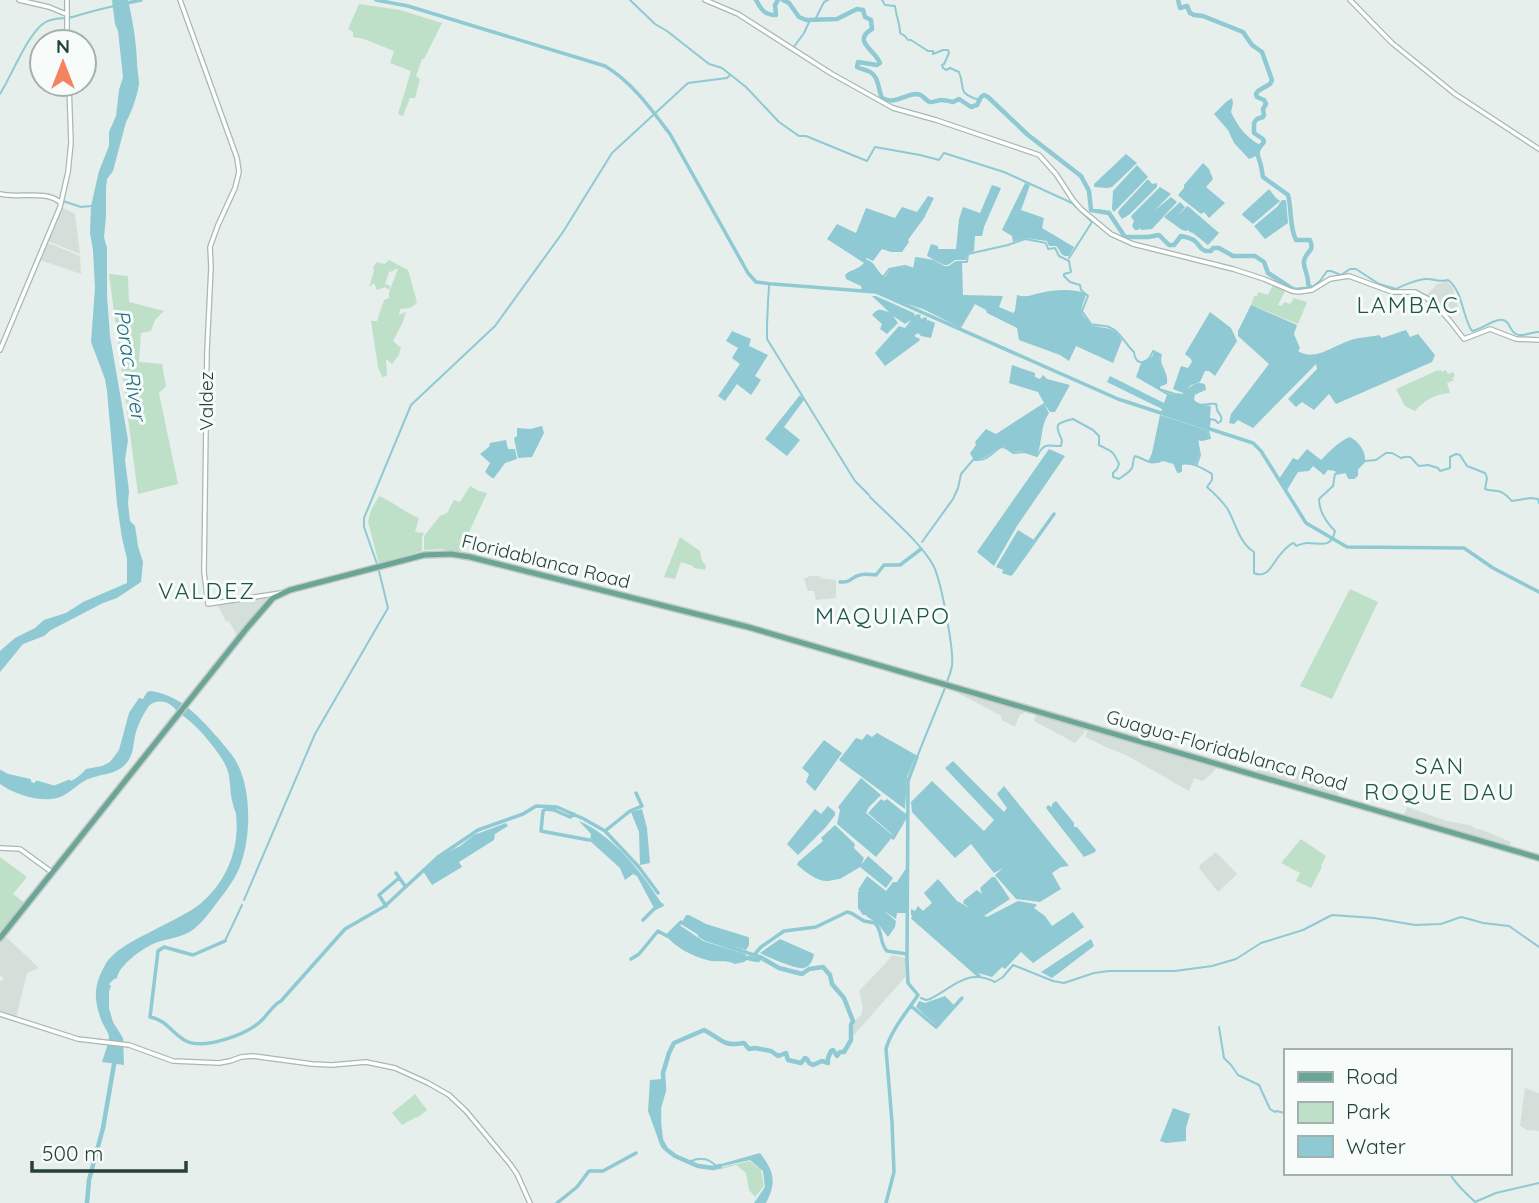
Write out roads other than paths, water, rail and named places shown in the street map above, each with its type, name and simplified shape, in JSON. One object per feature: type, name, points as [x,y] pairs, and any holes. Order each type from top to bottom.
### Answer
[{"type":"main road","name":"Floridablanca Road","points":[[0,938],[269,603],[284,593],[415,557],[432,554],[458,555],[748,627],[947,686]]},
{"type":"main road","name":"Guagua-Floridablanca Road","points":[[947,686],[1539,858]]},
{"type":"street","points":[[19,0],[38,3],[66,18]]},
{"type":"street","points":[[66,0],[66,28]]},
{"type":"street","name":"Valdez","points":[[180,0],[237,159],[239,172],[210,247],[204,572],[208,604],[265,595]]},
{"type":"street","points":[[705,0],[740,16],[893,108],[946,123],[1039,156],[1056,174],[1081,209],[1111,234],[1133,244],[1233,269],[1298,292],[1312,290],[1330,279],[1353,276],[1385,291],[1419,293],[1441,311],[1464,339],[1490,330],[1513,338],[1539,340]]},
{"type":"street","points":[[1350,0],[1392,43],[1455,94],[1539,149]]},
{"type":"street","points":[[0,350],[61,203],[71,143],[69,98]]},
{"type":"street","points":[[0,194],[48,197],[61,203]]},
{"type":"street","points":[[269,603],[265,595],[284,593]]},
{"type":"street","points":[[0,848],[20,849],[53,873]]},
{"type":"street","points":[[0,1014],[58,1034],[127,1045],[173,1061],[219,1063],[253,1056],[312,1064],[366,1062],[396,1068],[439,1089],[459,1104],[510,1164],[530,1203]]},
{"type":"water","points":[[112,0],[128,0],[139,81],[136,99],[126,122],[113,171],[107,179],[104,237],[107,248],[110,336],[128,440],[125,460],[128,503],[130,521],[135,526],[143,562],[141,582],[117,598],[23,644],[0,672],[0,651],[15,638],[44,620],[66,613],[83,602],[127,583],[127,559],[117,504],[107,391],[91,342],[95,288],[90,233],[91,206],[99,171],[109,146],[109,132],[116,116],[123,77]]},
{"type":"water","points":[[1232,98],[1231,112],[1247,135],[1260,145],[1256,156],[1249,159],[1214,114]]},
{"type":"water","points":[[1126,154],[1137,163],[1112,187],[1094,187],[1094,184]]},
{"type":"water","points":[[1203,163],[1213,179],[1206,187],[1225,203],[1209,218],[1178,195]]},
{"type":"water","points":[[1137,165],[1148,177],[1114,212],[1113,191]]},
{"type":"water","points":[[1147,180],[1152,184],[1157,183],[1157,187],[1122,219],[1119,210]]},
{"type":"water","points":[[1025,183],[1030,185],[1021,210],[1044,218],[1042,228],[1074,247],[1069,256],[1062,255],[1056,246],[1049,246],[1047,241],[1025,238],[1013,242],[1012,236],[1002,230]]},
{"type":"water","points":[[992,185],[1001,188],[982,236],[975,236],[974,251],[967,254],[966,260],[955,260],[944,265],[927,256],[931,244],[938,246],[938,249],[956,249],[963,207],[980,213]]},
{"type":"water","points":[[1160,187],[1171,194],[1154,211],[1171,197],[1177,202],[1152,229],[1135,230],[1132,226],[1132,215]]},
{"type":"water","points":[[1269,189],[1280,201],[1253,224],[1242,215]]},
{"type":"water","points":[[928,196],[934,198],[902,252],[882,249],[873,261],[867,258],[865,260],[880,275],[885,277],[890,269],[914,269],[917,259],[930,260],[944,267],[962,262],[963,295],[1003,296],[999,307],[1013,313],[1017,295],[1064,290],[1081,292],[1086,294],[1082,313],[1091,325],[1111,330],[1122,340],[1113,363],[1076,346],[1069,361],[1019,340],[1017,328],[975,304],[961,328],[923,309],[878,292],[862,290],[861,286],[846,279],[845,275],[864,263],[827,239],[837,224],[856,233],[866,208],[895,218],[902,207],[917,212]]},
{"type":"water","points":[[1282,200],[1286,200],[1288,223],[1265,239],[1254,226]]},
{"type":"water","points":[[1180,202],[1185,207],[1178,216],[1187,206],[1219,233],[1208,245],[1164,217]]},
{"type":"water","points":[[872,296],[935,323],[931,338],[918,333],[914,336],[920,339],[919,341],[885,366],[875,353],[899,326],[905,328],[911,320],[905,324],[893,316],[898,323],[887,334],[880,329],[882,324],[872,315],[878,310],[889,312]]},
{"type":"water","points":[[1251,305],[1297,325],[1294,334],[1300,348],[1298,351],[1304,354],[1318,354],[1354,339],[1379,335],[1382,338],[1406,330],[1410,337],[1418,334],[1435,355],[1432,362],[1336,404],[1329,394],[1314,410],[1302,402],[1296,407],[1288,399],[1317,369],[1316,364],[1253,428],[1238,420],[1234,424],[1229,423],[1231,414],[1269,364],[1238,336]]},
{"type":"water","points":[[1210,312],[1231,328],[1237,341],[1215,376],[1205,371],[1200,382],[1188,389],[1199,384],[1204,385],[1192,399],[1199,404],[1211,406],[1209,428],[1161,413],[1162,409],[1107,382],[1110,376],[1164,403],[1167,395],[1136,377],[1141,363],[1152,357],[1154,352],[1160,355],[1166,378],[1166,382],[1158,386],[1159,389],[1176,395],[1187,392],[1173,389],[1181,366],[1188,368],[1192,362],[1185,354]]},
{"type":"water","points":[[732,331],[751,339],[749,346],[768,355],[755,376],[761,380],[751,395],[737,384],[725,401],[718,396],[740,364],[732,358],[738,348],[726,341]]},
{"type":"water","points":[[1012,365],[1035,373],[1035,377],[1040,379],[1043,375],[1047,379],[1070,385],[1055,412],[1050,412],[1044,404],[1049,413],[1037,455],[1022,451],[1013,452],[1003,446],[985,457],[973,459],[970,453],[986,429],[996,434],[1044,403],[1038,392],[1009,383]]},
{"type":"water","points":[[800,395],[804,400],[784,427],[800,440],[787,456],[765,439]]},
{"type":"water","points":[[1160,415],[1207,430],[1208,439],[1197,439],[1199,455],[1196,464],[1181,464],[1178,471],[1174,462],[1148,462]]},
{"type":"water","points":[[542,426],[544,433],[532,457],[518,458],[514,438],[517,436],[517,428]]},
{"type":"water","points":[[1350,437],[1361,447],[1365,457],[1353,478],[1349,478],[1346,472],[1328,470],[1324,475],[1313,466],[1309,471],[1298,472],[1287,490],[1279,479],[1293,458],[1298,460],[1307,449],[1321,460]]},
{"type":"water","points":[[506,440],[508,449],[515,449],[517,459],[505,463],[492,478],[485,472],[490,463],[480,454],[490,443]]},
{"type":"water","points":[[1049,449],[1065,456],[1017,526],[994,566],[977,552]]},
{"type":"water","points":[[1018,530],[1034,540],[1011,573],[996,567]]},
{"type":"water","points":[[147,692],[172,698],[197,715],[234,758],[246,789],[248,831],[237,873],[201,922],[185,934],[144,949],[127,963],[117,978],[109,984],[109,1008],[113,1022],[123,1038],[124,1065],[102,1062],[109,1036],[97,1007],[98,981],[108,961],[119,950],[195,908],[224,875],[230,864],[237,827],[225,765],[197,728],[175,708],[160,702],[150,705],[144,714],[136,732],[131,755],[124,765],[116,771],[87,780],[60,797],[37,799],[20,794],[0,784],[0,773],[55,787],[70,782],[86,769],[110,762],[119,750],[129,713],[139,698],[143,699]]},
{"type":"water","points":[[877,733],[916,755],[907,777],[905,809],[839,760],[856,738],[862,740],[867,734],[872,737]]},
{"type":"water","points":[[824,740],[842,753],[815,791],[806,782],[809,774],[802,768]]},
{"type":"water","points":[[953,761],[1004,812],[1007,808],[997,794],[1004,786],[1069,866],[1061,867],[1052,873],[1061,889],[1040,902],[1016,899],[995,875],[1003,868],[994,873],[971,844],[955,858],[912,812],[911,802],[932,781],[984,831],[994,820],[945,768]]},
{"type":"water","points":[[861,778],[881,795],[865,815],[891,837],[876,857],[837,824],[840,810],[838,807]]},
{"type":"water","points":[[881,799],[887,799],[906,814],[894,836],[868,813]]},
{"type":"water","points":[[1056,801],[1095,852],[1084,857],[1046,808],[1048,805],[1052,807]]},
{"type":"water","points":[[828,806],[835,815],[798,855],[787,844],[815,809],[821,814]]},
{"type":"water","points":[[642,809],[647,828],[650,863],[640,865],[639,832],[631,812]]},
{"type":"water","points":[[579,821],[615,846],[646,880],[662,904],[654,908],[637,876],[633,874],[625,880],[620,868],[590,841],[591,834]]},
{"type":"water","points":[[506,823],[508,826],[495,834],[494,840],[459,862],[462,867],[432,885],[423,871],[474,835]]},
{"type":"water","points":[[835,825],[855,844],[854,848],[864,858],[861,865],[868,856],[893,878],[886,888],[860,867],[840,879],[825,881],[812,876],[797,865],[823,841],[821,838]]},
{"type":"water","points":[[907,867],[907,913],[897,913],[896,919],[883,910],[896,921],[888,937],[878,924],[863,915],[858,908],[858,890],[867,876],[886,891],[893,882],[897,882]]},
{"type":"water","points":[[995,877],[1010,899],[984,916],[987,917],[1018,901],[1037,905],[1034,908],[1045,916],[1052,926],[1073,912],[1084,927],[1033,963],[1021,952],[1005,969],[1002,967],[992,977],[975,972],[911,915],[911,909],[915,911],[918,906],[923,911],[932,903],[924,893],[938,879],[957,901],[970,908],[963,903],[964,900],[977,890],[982,894],[980,888]]},
{"type":"water","points":[[686,915],[748,937],[749,945],[746,950],[703,938],[681,924]]},
{"type":"water","points":[[678,924],[703,941],[745,954],[748,959],[735,964],[707,960],[690,954],[667,937]]},
{"type":"water","points":[[780,939],[814,954],[810,964],[804,968],[795,967],[760,953]]},
{"type":"water","points":[[1091,939],[1094,946],[1052,978],[1041,972]]},
{"type":"water","points":[[945,996],[954,1005],[937,1024],[916,1007],[919,1001],[925,1003]]},
{"type":"water","points":[[661,1079],[663,1092],[657,1112],[661,1140],[666,1150],[661,1147],[648,1111],[650,1080]]},
{"type":"water","points":[[1173,1108],[1190,1114],[1186,1141],[1166,1143],[1160,1141]]},
{"type":"water","points":[[760,1153],[771,1171],[773,1183],[766,1203],[754,1203],[765,1187],[763,1171],[750,1160],[714,1166]]},
{"type":"waterway","points":[[127,3],[141,0]]},
{"type":"waterway","points":[[376,0],[408,6],[605,66],[615,72],[640,97],[670,134],[748,273],[756,282],[771,284]]},
{"type":"waterway","points":[[630,0],[655,24],[709,64],[722,68],[746,87],[779,122],[799,136],[806,136],[867,161],[875,147],[939,160],[944,153],[1004,172],[1072,203],[1092,222],[1069,258]]},
{"type":"waterway","points":[[756,0],[763,11],[776,15],[775,5],[778,0]]},
{"type":"waterway","points":[[783,0],[789,3],[799,17],[806,20],[837,19],[857,9],[863,10],[865,17],[871,20],[872,29],[866,33],[864,41],[880,63],[877,65],[858,62],[857,67],[872,73],[882,98],[895,100],[919,94],[931,102],[953,102],[959,99],[971,107],[977,105],[984,95],[988,97],[1028,135],[1081,176],[1089,191],[1091,210],[1109,213],[1125,237],[1159,235],[1169,245],[1174,245],[1181,236],[1187,237],[1205,251],[1219,248],[1233,256],[1255,256],[1264,262],[1268,273],[1291,288],[1311,288],[1304,264],[1311,249],[1310,240],[1296,240],[1288,195],[1263,177],[1258,156],[1264,142],[1254,133],[1254,123],[1263,117],[1266,104],[1256,94],[1272,80],[1262,52],[1252,45],[1243,32],[1194,15],[1187,6],[1180,8],[1178,0]]},
{"type":"waterway","points":[[815,20],[824,2],[828,0]]},
{"type":"waterway","points":[[882,0],[885,5],[895,6],[900,33],[908,40],[933,51],[933,54],[948,50],[943,68],[959,72],[964,92],[979,100]]},
{"type":"waterway","points":[[0,94],[26,46],[44,23],[114,6]]},
{"type":"waterway","points":[[793,48],[810,20]]},
{"type":"waterway","points":[[377,564],[364,527],[364,518],[411,405],[495,326],[563,232],[612,153],[688,83],[727,78],[730,75]]},
{"type":"waterway","points":[[63,201],[81,207],[91,206]]},
{"type":"waterway","points":[[865,260],[883,277],[889,269],[905,266],[914,269],[916,258],[949,267],[956,262],[967,262],[968,254],[1025,239],[1046,243],[1048,249],[1055,248],[1059,256],[1069,261],[1071,272],[1064,276],[1070,282],[1080,285],[1081,290],[1088,296],[1082,311],[1091,324],[1107,326],[1117,332],[1134,352],[1137,361],[1146,361],[1153,351],[1161,355],[1160,362],[1166,375],[1166,383],[1159,386],[1159,389],[1183,395],[1195,385],[1204,385],[1205,389],[1194,394],[1193,400],[1201,405],[1216,404],[1221,421],[1218,423],[1210,419],[1210,438],[1197,439],[1200,455],[1197,464]]},
{"type":"waterway","points":[[1311,288],[1327,271],[1341,275],[1350,269],[1356,269],[1379,284],[1396,289],[1422,280],[1448,280],[1457,290],[1472,331],[1503,320],[1519,335],[1539,332]]},
{"type":"waterway","points":[[773,284],[876,292],[1118,399],[1253,443],[1261,451],[1306,523],[1347,547],[1464,548],[1493,568],[1539,592]]},
{"type":"waterway","points":[[768,301],[769,287]]},
{"type":"waterway","points":[[767,325],[768,302]]},
{"type":"waterway","points":[[767,326],[767,339],[855,481],[869,495]]},
{"type":"waterway","points":[[922,542],[953,499],[961,474],[973,460],[984,459],[1001,447],[1013,453],[1025,452],[1037,456],[1044,447],[1061,446],[1062,440],[1057,427],[1073,419],[1093,430],[1099,436],[1099,445],[1115,456],[1119,464],[1113,477],[1119,479],[1130,471],[1135,456],[1151,462],[1163,460],[1174,463],[1178,472],[1181,471],[1181,464],[1190,464],[1212,474],[1212,480],[1207,487],[1227,508],[1241,538],[1254,552],[1254,573],[1259,574],[1266,573],[1291,544],[1296,546],[1328,543],[1335,531],[1324,516],[1319,499],[1333,486],[1335,474],[1346,472],[1349,478],[1354,478],[1357,469],[1365,461],[1376,460],[1386,453],[1401,458],[1410,457],[1419,466],[1428,465],[1440,471],[1450,468],[1450,457],[1460,455],[1467,466],[1485,473],[1485,489],[1502,492],[1512,501],[1531,498],[1538,499],[1539,503]]},
{"type":"waterway","points":[[870,497],[913,539],[933,565],[943,599],[951,645],[952,666],[947,682]]},
{"type":"waterway","points":[[1004,572],[1011,574],[1054,514]]},
{"type":"waterway","points":[[840,582],[847,582],[862,574],[876,575],[884,565],[900,565],[921,549]]},
{"type":"waterway","points":[[244,900],[315,734],[388,608],[379,571]]},
{"type":"waterway","points":[[917,757],[945,688]]},
{"type":"waterway","points":[[886,1203],[894,1172],[886,1049],[895,1028],[918,995],[908,983],[907,960],[908,781],[917,757]]},
{"type":"waterway","name":"Porac River","points":[[0,772],[29,781]]},
{"type":"waterway","name":"Porac River","points":[[37,783],[54,788],[69,782]]},
{"type":"waterway","points":[[605,831],[630,811],[642,806],[636,793]]},
{"type":"waterway","points":[[225,941],[193,955],[164,947],[158,951],[150,1017],[161,1021],[186,1041],[215,1042],[237,1035],[255,1025],[281,1001],[345,929],[385,906],[438,857],[478,830],[523,814],[536,806],[557,807],[605,831],[638,866],[658,893]]},
{"type":"waterway","points":[[554,807],[554,810],[543,811],[541,831],[589,840]]},
{"type":"waterway","points":[[554,810],[570,817],[574,814]]},
{"type":"waterway","points":[[866,815],[893,838],[907,814]]},
{"type":"waterway","points":[[396,873],[405,886]]},
{"type":"waterway","points":[[386,906],[379,895],[399,878]]},
{"type":"waterway","points":[[225,941],[242,905]]},
{"type":"waterway","points":[[643,920],[662,905]]},
{"type":"waterway","points":[[754,955],[784,931],[816,927],[847,912],[864,921],[875,923],[887,951],[907,954]]},
{"type":"waterway","points":[[921,998],[930,999],[968,978],[985,978],[995,982],[1013,965],[1064,983],[1109,971],[1175,971],[1212,966],[1236,959],[1261,943],[1303,930],[1332,915],[1415,925],[1441,924],[1461,917],[1509,926],[1539,947]]},
{"type":"waterway","points":[[913,918],[979,976]]},
{"type":"waterway","points":[[631,959],[639,954],[658,931],[667,936],[681,922]]},
{"type":"waterway","points":[[700,936],[760,957]]},
{"type":"waterway","points":[[720,1166],[698,1166],[675,1156],[666,1149],[661,1140],[659,1107],[664,1090],[663,1073],[674,1043],[704,1030],[726,1043],[744,1043],[749,1049],[771,1051],[778,1056],[786,1053],[788,1060],[801,1063],[805,1058],[813,1065],[822,1061],[828,1063],[831,1051],[837,1056],[844,1052],[851,1040],[853,1021],[844,998],[823,967],[809,969],[802,974],[779,968],[760,957],[758,960],[748,958]]},
{"type":"waterway","points":[[911,1006],[936,1027],[962,998]]},
{"type":"waterway","points":[[1219,1027],[1224,1058],[1238,1075],[1259,1085],[1270,1109],[1284,1113]]},
{"type":"waterway","name":"Porac River","points":[[87,1203],[89,1180],[103,1128],[115,1059]]},
{"type":"waterway","points":[[557,1203],[577,1187],[589,1171],[603,1171],[636,1153]]},
{"type":"waterway","points":[[689,1162],[703,1159],[716,1166]]},
{"type":"waterway","points":[[1451,1175],[1475,1202],[1496,1193],[1539,1183]]},
{"type":"district","name":"LAMBAC","points":[[1408,305]]},
{"type":"district","name":"VALDEZ","points":[[207,591]]},
{"type":"district","name":"MAQUIAPO","points":[[883,616]]},
{"type":"district","name":"SAN ROQUE DAU","points":[[1440,779]]}]
